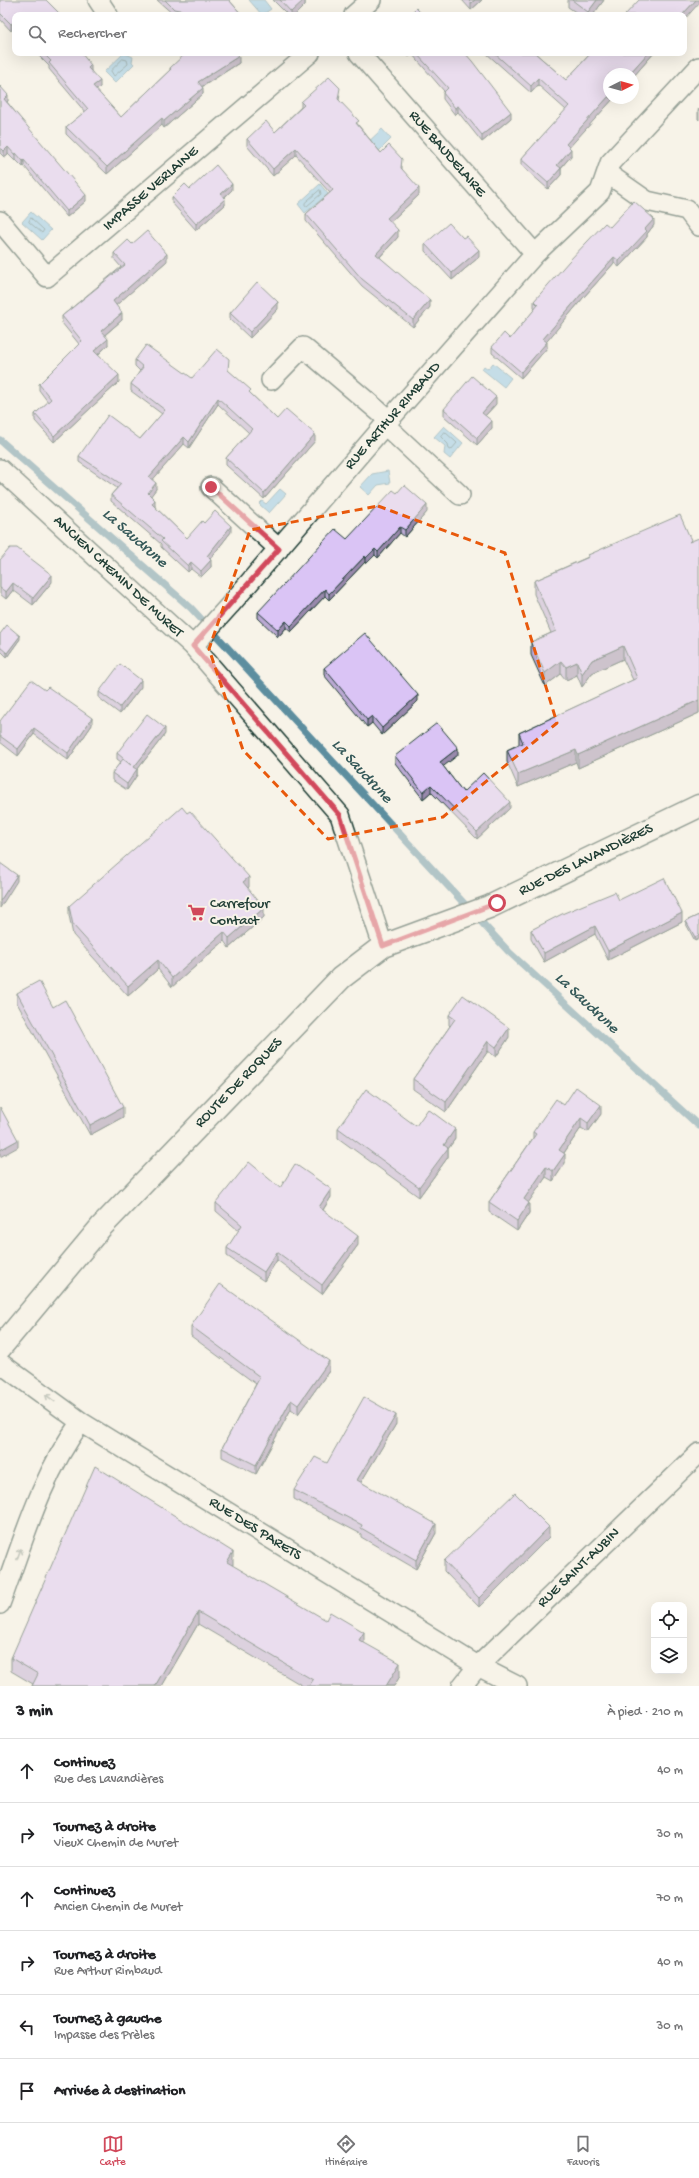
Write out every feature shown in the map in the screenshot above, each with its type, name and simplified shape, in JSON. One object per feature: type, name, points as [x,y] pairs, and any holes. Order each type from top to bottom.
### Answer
[{"type":"street","points":[[98,0],[106,12]]},
{"type":"street","points":[[357,12],[371,0]]},
{"type":"street","name":"IMPASSE VERLAINE","points":[[0,221],[47,277],[306,56]]},
{"type":"street","name":"RUE BAUDELAIRE","points":[[362,56],[535,254]]},
{"type":"street","points":[[699,67],[610,163],[607,173],[647,201],[687,210],[699,226]]},
{"type":"street","name":"RUE ARTHUR RIMBAUD","points":[[193,646],[230,606],[535,254],[600,192],[607,173]]},
{"type":"street","points":[[271,380],[303,347],[387,423],[460,495]]},
{"type":"street","name":"ANCIEN CHEMIN DE MURET","points":[[0,468],[193,646],[340,815],[383,946]]},
{"type":"street","points":[[211,487],[279,549]]},
{"type":"street","name":"RUE DES LAVANDIÈRES","points":[[383,946],[497,903],[699,806]]},
{"type":"street","name":"ROUTE DE ROQUES","points":[[0,1348],[101,1227],[341,978],[383,946]]},
{"type":"street","name":"RUE DES PARETS","points":[[0,1363],[81,1422],[478,1666],[517,1686]]},
{"type":"street","points":[[0,1604],[45,1481],[66,1442],[81,1422]]},
{"type":"street","name":"RUE SAINT-AUBIN","points":[[462,1686],[478,1666],[699,1453]]},
{"type":"highlighted area","points":[[378,506],[505,553],[557,723],[443,817],[328,839],[243,750],[209,649],[250,530]]},
{"type":"water","points":[[249,0],[264,0],[271,9],[266,12],[259,12]]},
{"type":"water","points":[[121,56],[133,57],[132,62],[134,64],[115,83],[104,72]]},
{"type":"water","points":[[382,129],[391,139],[372,158],[362,148]]},
{"type":"water","points":[[320,184],[328,194],[305,213],[298,204]]},
{"type":"water","points":[[31,212],[51,230],[42,240],[22,222]]},
{"type":"water","points":[[493,363],[511,378],[504,387],[482,369],[484,366],[488,369]]},
{"type":"water","points":[[444,426],[463,443],[450,459],[444,454],[445,446],[434,437]]},
{"type":"water","points":[[388,471],[390,483],[378,485],[369,495],[360,487],[372,474]]},
{"type":"water","points":[[280,489],[286,494],[269,513],[259,504],[262,501],[266,504]]},
{"type":"building","points":[[0,0],[46,0],[58,12],[12,12],[11,24],[0,13]]},
{"type":"building","points":[[165,0],[229,0],[239,12],[190,12],[174,9]]},
{"type":"building","points":[[280,0],[304,0],[291,12]]},
{"type":"building","points":[[468,0],[475,0],[471,3]]},
{"type":"building","points":[[572,0],[597,0],[588,12]]},
{"type":"building","points":[[639,0],[696,0],[685,12],[628,12]]},
{"type":"building","points":[[416,8],[420,12],[412,12]]},
{"type":"building","points":[[46,56],[84,56],[91,65],[88,68],[100,81],[93,86],[121,117],[183,56],[239,56],[198,82],[203,88],[164,121],[162,118],[107,167],[66,127],[88,109],[49,63],[51,61]]},
{"type":"building","points":[[419,56],[468,56],[511,112],[482,135],[458,106],[455,108],[443,93],[448,88]]},
{"type":"building","points":[[497,56],[538,56],[566,80],[588,56],[645,56],[634,68],[603,68],[603,103],[566,144],[571,149],[557,165],[561,168],[548,183],[521,159],[569,106],[538,78],[531,86]]},
{"type":"building","points":[[329,77],[340,88],[338,99],[359,121],[356,123],[381,153],[389,145],[402,159],[401,168],[419,188],[387,218],[398,230],[376,254],[430,300],[413,320],[362,279],[306,214],[333,190],[296,148],[273,169],[247,139],[266,121],[275,132],[304,105],[301,102]]},
{"type":"building","points":[[0,86],[8,95],[4,99],[86,195],[67,211],[24,160],[23,161],[16,153],[15,155],[8,147],[4,151],[0,147]]},
{"type":"building","points":[[216,165],[232,184],[221,194],[225,199],[196,224],[172,197],[185,184],[190,189]]},
{"type":"building","points":[[634,201],[654,219],[645,229],[647,231],[619,261],[614,257],[543,339],[547,342],[521,372],[492,347],[504,333],[510,339],[538,305],[534,301],[569,261],[605,223],[610,227]]},
{"type":"building","points":[[449,223],[463,238],[466,236],[479,250],[452,273],[425,244]]},
{"type":"building","points":[[147,231],[167,254],[113,301],[122,313],[101,331],[108,339],[94,351],[119,375],[54,436],[35,414],[51,399],[39,384],[82,341],[62,316],[125,265],[114,253],[128,240],[132,244]]},
{"type":"building","points":[[257,282],[278,302],[250,332],[230,313]]},
{"type":"building","points":[[146,345],[192,378],[217,349],[229,359],[228,370],[251,390],[249,392],[277,419],[286,409],[315,434],[264,493],[226,458],[252,429],[218,398],[189,442],[184,437],[149,477],[156,483],[148,493],[155,500],[152,504],[187,538],[202,521],[204,523],[215,511],[231,526],[207,556],[211,560],[201,571],[191,562],[188,566],[161,541],[163,539],[111,495],[121,484],[79,456],[108,415],[140,439],[165,410],[131,384],[143,367],[135,360]]},
{"type":"building","points":[[472,376],[496,397],[482,413],[492,421],[477,438],[444,409]]},
{"type":"building","points":[[404,485],[427,505],[405,530],[400,527],[378,552],[375,549],[366,558],[365,556],[329,594],[325,589],[291,626],[286,621],[278,630],[258,612],[335,529],[347,539],[393,490],[397,493]]},
{"type":"building","points":[[680,515],[691,540],[689,542],[699,538],[699,700],[578,755],[576,750],[518,774],[507,750],[523,743],[519,733],[637,678],[623,646],[592,660],[582,674],[577,662],[566,667],[561,661],[545,673],[531,642],[556,631],[534,581],[589,557],[588,555]]},
{"type":"building","points":[[10,548],[17,548],[52,575],[33,598],[13,583],[6,592],[0,588],[0,560]]},
{"type":"building","points":[[7,625],[20,636],[7,653],[0,647],[0,634]]},
{"type":"building","points":[[365,633],[418,695],[382,728],[372,716],[367,720],[324,668]]},
{"type":"building","points":[[120,664],[141,680],[120,707],[99,692]]},
{"type":"building","points":[[31,680],[45,690],[48,687],[92,718],[68,753],[34,728],[18,749],[0,736],[0,721]]},
{"type":"building","points":[[147,714],[165,728],[134,767],[137,769],[127,784],[112,773],[123,759],[131,765],[117,753]]},
{"type":"building","points":[[437,723],[458,748],[440,762],[463,792],[483,773],[510,802],[477,832],[431,785],[423,792],[395,756]]},
{"type":"building","points":[[182,807],[187,813],[190,811],[249,877],[243,882],[264,908],[229,938],[224,932],[172,978],[158,960],[128,986],[73,925],[69,906]]},
{"type":"building","points":[[0,863],[17,875],[0,901]]},
{"type":"building","points":[[664,878],[682,913],[608,951],[595,926],[544,953],[531,930],[564,913],[615,892],[619,900]]},
{"type":"building","points":[[699,915],[699,935],[695,937],[686,921]]},
{"type":"building","points":[[39,981],[53,1007],[65,1000],[123,1107],[90,1125],[17,993]]},
{"type":"building","points":[[463,995],[509,1028],[496,1047],[488,1041],[446,1102],[413,1079],[455,1019],[449,1015]]},
{"type":"building","points":[[576,1087],[601,1105],[588,1123],[581,1118],[559,1150],[565,1154],[553,1171],[546,1167],[524,1199],[529,1203],[517,1221],[489,1202],[536,1134],[533,1132],[556,1099],[564,1105]]},
{"type":"building","points":[[366,1089],[416,1126],[428,1109],[455,1129],[444,1145],[448,1148],[419,1187],[338,1128]]},
{"type":"building","points":[[0,1107],[18,1140],[0,1150]]},
{"type":"building","points":[[249,1162],[280,1188],[295,1164],[331,1189],[319,1207],[358,1236],[322,1285],[277,1252],[264,1272],[227,1248],[242,1225],[216,1203]]},
{"type":"building","points":[[220,1284],[329,1361],[298,1405],[291,1400],[256,1465],[222,1448],[260,1377],[191,1326]]},
{"type":"building","points":[[364,1397],[396,1415],[357,1480],[436,1524],[416,1560],[361,1528],[362,1525],[294,1490],[315,1457],[327,1463]]},
{"type":"building","points":[[95,1466],[233,1552],[227,1562],[326,1620],[330,1612],[364,1632],[359,1640],[400,1663],[386,1686],[309,1686],[313,1680],[198,1612],[155,1686],[32,1686],[38,1674],[11,1658]]},
{"type":"building","points":[[515,1493],[549,1527],[479,1598],[444,1561]]},
{"type":"waterway","name":"La Saudrune","points":[[0,440],[191,608],[509,952],[699,1126]]},
{"type":"place","name":"Carrefour Contact","points":[[197,913]]},
{"type":"route","points":[[211,487],[279,549],[193,646],[340,815],[383,946],[497,903]]}]
